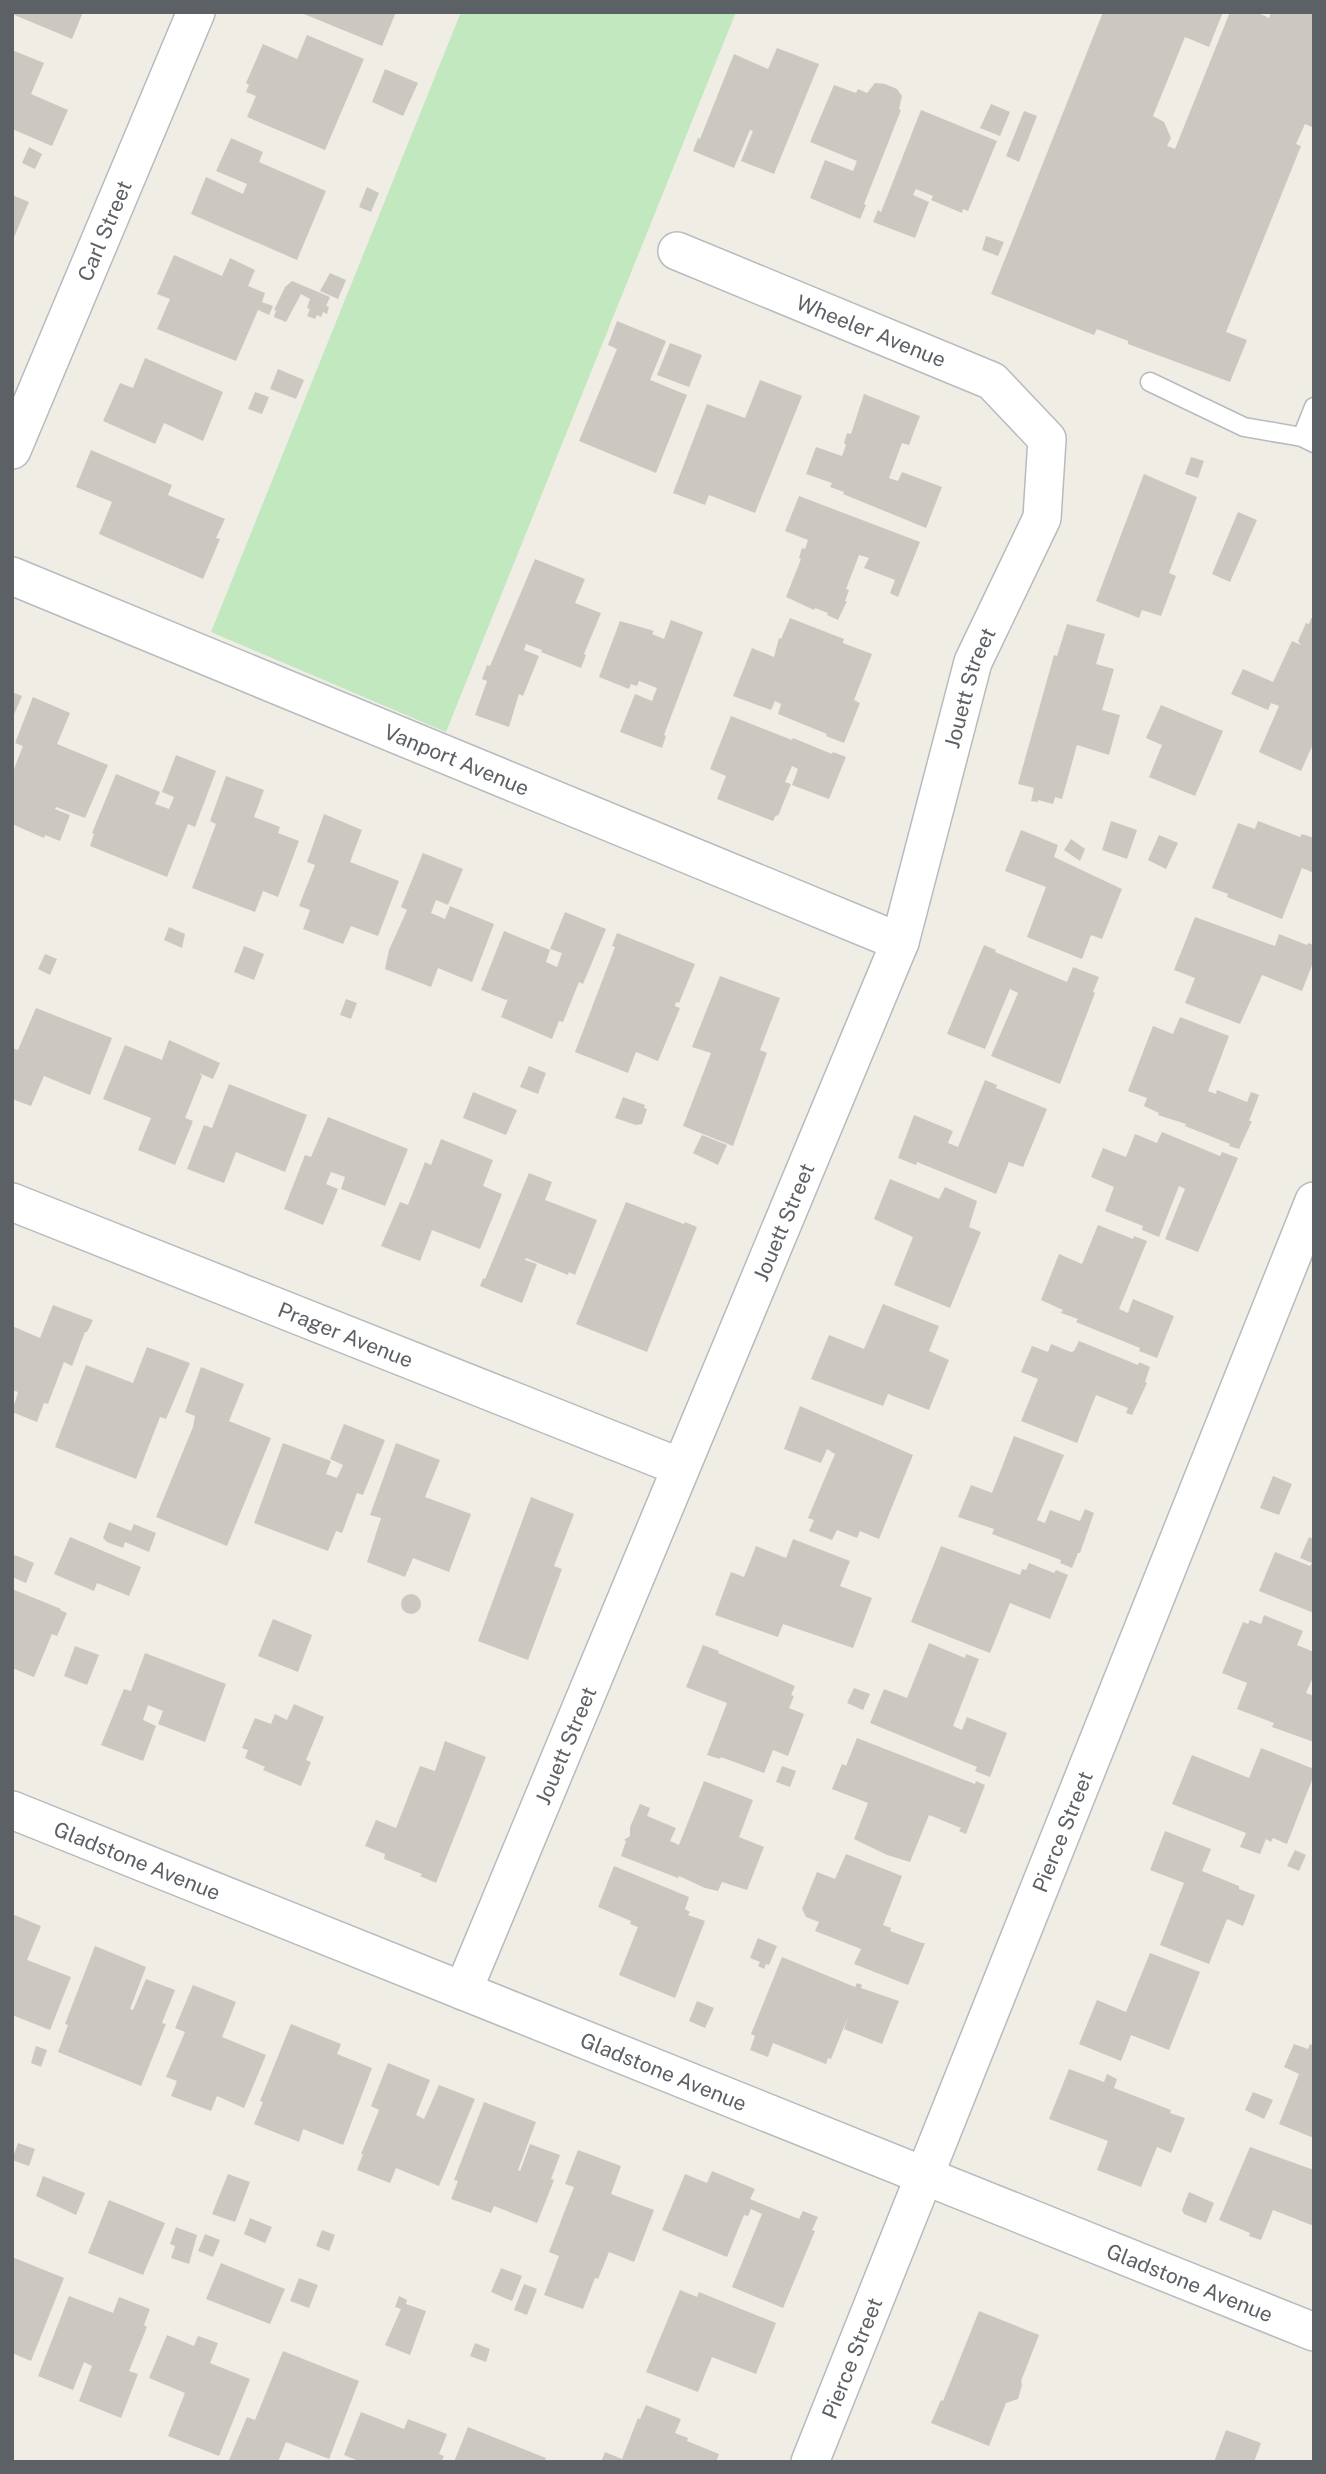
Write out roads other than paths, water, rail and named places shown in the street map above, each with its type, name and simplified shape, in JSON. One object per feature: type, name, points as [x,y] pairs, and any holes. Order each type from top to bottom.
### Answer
[{"type":"street","name":"Carl Street","points":[[12,450],[196,12]]},
{"type":"street","name":"Wheeler Avenue","points":[[677,251],[992,381],[1046,439]]},
{"type":"street","name":"Jouett Street","points":[[463,1991],[900,942],[973,662],[1042,518],[1046,439]]},
{"type":"street","name":"Vanport Avenue","points":[[12,576],[900,942]]},
{"type":"street","name":"Pierce Street","points":[[810,2462],[1314,1201]]},
{"type":"street","name":"Prager Avenue","points":[[12,1202],[680,1467]]},
{"type":"street","name":"Gladstone Avenue","points":[[12,1810],[1314,2332]]},
{"type":"lane","points":[[1150,382],[1244,427],[1308,440],[1314,407]]}]
